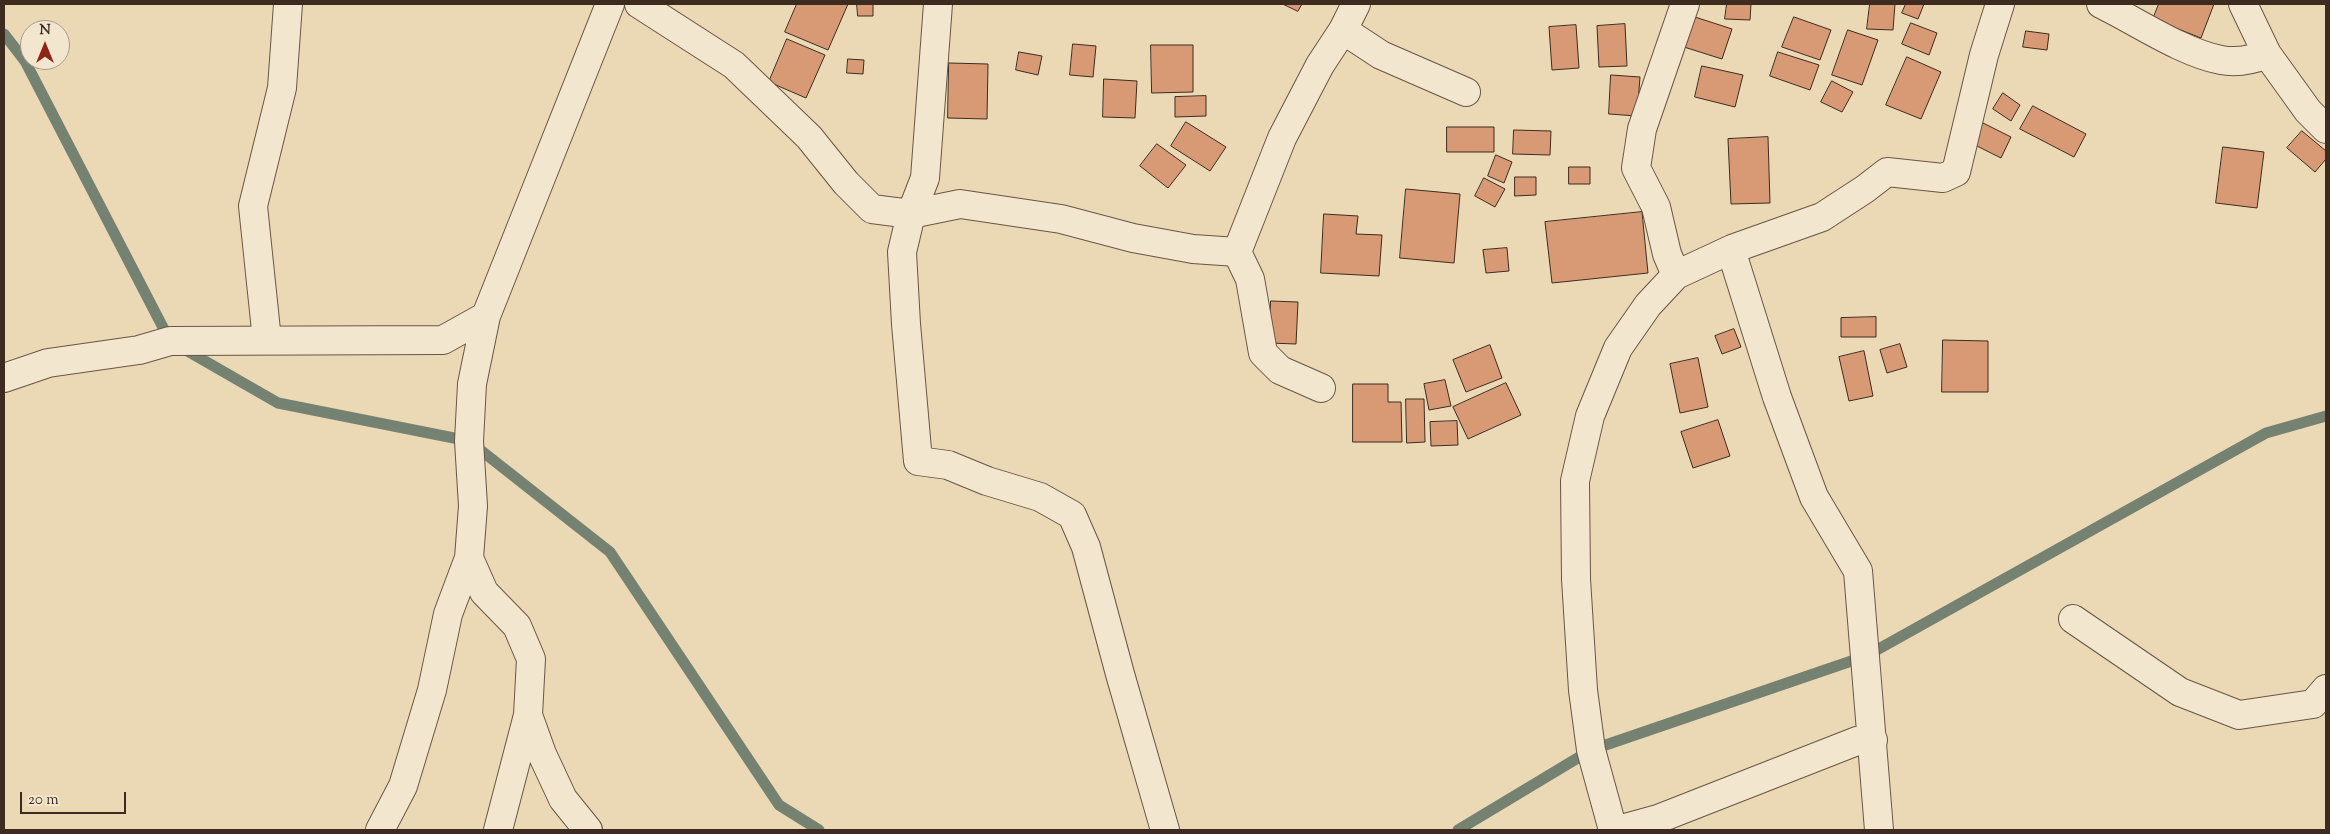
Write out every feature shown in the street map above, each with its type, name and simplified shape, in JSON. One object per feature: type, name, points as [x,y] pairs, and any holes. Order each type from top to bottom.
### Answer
[{"type":"street","points":[[267,340],[253,206],[282,88],[288,4]]},
{"type":"street","points":[[380,830],[403,786],[432,690],[448,614],[469,558],[473,506],[469,441],[472,384],[486,316],[610,4]]},
{"type":"street","points":[[639,4],[734,65],[809,136],[846,183],[872,209],[911,214],[960,204],[1061,219],[1133,238],[1193,249],[1237,252]]},
{"type":"street","points":[[938,4],[925,178],[911,214],[902,252],[906,324],[918,460],[948,465],[987,481],[1040,496],[1072,515],[1086,547],[1165,830]]},
{"type":"street","points":[[1321,388],[1280,370],[1263,352],[1250,279],[1237,252],[1282,138],[1320,65],[1343,30],[1356,4]]},
{"type":"street","points":[[1676,275],[1667,254],[1656,207],[1636,168],[1642,130],[1685,4]]},
{"type":"street","points":[[1613,830],[1591,750],[1583,690],[1576,579],[1575,481],[1590,416],[1618,348],[1648,305],[1676,275],[1731,250],[1822,217],[1866,189],[1887,172],[1943,178],[1956,172],[1981,65],[2000,4]]},
{"type":"street","points":[[2101,4],[2183,47],[2221,60],[2250,60],[2266,54]]},
{"type":"street","points":[[2243,4],[2266,54],[2308,111],[2326,129]]},
{"type":"street","points":[[1343,30],[1381,55],[1466,92]]},
{"type":"street","points":[[1731,250],[1777,397],[1814,496],[1858,571],[1879,830]]},
{"type":"street","points":[[4,378],[48,363],[139,350],[170,341],[443,340],[486,316]]},
{"type":"street","points":[[469,558],[484,592],[517,626],[531,659],[528,715],[498,830]]},
{"type":"street","points":[[2073,619],[2180,692],[2239,715],[2313,704],[2326,689]]},
{"type":"street","points":[[528,715],[542,754],[563,799],[588,830]]},
{"type":"street","points":[[1618,830],[1658,819],[1857,741],[1873,740]]},
{"type":"building","points":[[797,4],[848,4],[828,50],[785,32]]},
{"type":"building","points":[[857,4],[873,4],[873,16],[858,16]]},
{"type":"building","points":[[1283,4],[1302,4],[1298,11]]},
{"type":"building","points":[[1727,4],[1751,4],[1750,20],[1725,19]]},
{"type":"building","points":[[1870,4],[1895,4],[1893,30],[1867,29]]},
{"type":"building","points":[[1906,4],[1924,4],[1918,19],[1902,13]]},
{"type":"building","points":[[2159,4],[2214,4],[2201,38],[2153,19]]},
{"type":"building","points":[[1695,17],[1732,29],[1722,59],[1684,47]]},
{"type":"building","points":[[1794,17],[1831,30],[1820,60],[1782,47]]},
{"type":"building","points":[[1911,23],[1937,33],[1929,55],[1902,44]]},
{"type":"building","points":[[1625,24],[1627,66],[1599,67],[1597,26]]},
{"type":"building","points":[[1576,25],[1579,68],[1552,70],[1549,27]]},
{"type":"building","points":[[1848,30],[1878,40],[1862,85],[1832,75]]},
{"type":"building","points":[[2026,31],[2049,34],[2047,50],[2023,47]]},
{"type":"building","points":[[787,39],[825,55],[806,98],[769,82]]},
{"type":"building","points":[[1073,44],[1096,46],[1093,77],[1070,75]]},
{"type":"building","points":[[1151,45],[1193,45],[1193,92],[1152,93]]},
{"type":"building","points":[[1019,52],[1042,56],[1038,75],[1016,70]]},
{"type":"building","points":[[1778,52],[1819,65],[1810,90],[1770,76]]},
{"type":"building","points":[[1907,57],[1941,72],[1921,119],[1886,105]]},
{"type":"building","points":[[848,59],[864,60],[863,74],[847,73]]},
{"type":"building","points":[[949,63],[988,64],[987,119],[948,118]]},
{"type":"building","points":[[1702,66],[1743,75],[1735,107],[1695,97]]},
{"type":"building","points":[[1611,75],[1640,77],[1637,116],[1609,114]]},
{"type":"building","points":[[1104,79],[1137,81],[1135,118],[1103,117]]},
{"type":"building","points":[[1832,81],[1853,92],[1842,112],[1821,102]]},
{"type":"building","points":[[2003,93],[2020,105],[2011,121],[1993,109]]},
{"type":"building","points":[[1206,96],[1206,116],[1175,117],[1175,97]]},
{"type":"building","points":[[2033,106],[2086,134],[2074,157],[2020,129]]},
{"type":"building","points":[[1186,122],[1226,147],[1210,171],[1171,146]]},
{"type":"building","points":[[1983,123],[2011,137],[2001,158],[1973,144]]},
{"type":"building","points":[[1447,127],[1494,127],[1494,152],[1447,152]]},
{"type":"building","points":[[1514,130],[1551,131],[1550,155],[1513,154]]},
{"type":"building","points":[[2302,131],[2326,151],[2326,159],[2315,172],[2287,148]]},
{"type":"building","points":[[1768,137],[1770,203],[1731,204],[1728,139]]},
{"type":"building","points":[[1157,144],[1186,165],[1168,188],[1140,166]]},
{"type":"building","points":[[2223,147],[2264,152],[2257,208],[2216,203]]},
{"type":"building","points":[[1496,155],[1512,162],[1504,183],[1488,176]]},
{"type":"building","points":[[1569,167],[1590,167],[1590,184],[1569,184]]},
{"type":"building","points":[[1515,177],[1536,177],[1536,195],[1515,196]]},
{"type":"building","points":[[1484,178],[1505,189],[1495,207],[1475,196]]},
{"type":"building","points":[[1406,189],[1460,194],[1454,263],[1400,258]]},
{"type":"building","points":[[1642,212],[1648,273],[1552,283],[1545,222]]},
{"type":"building","points":[[1324,214],[1358,216],[1356,234],[1382,235],[1379,276],[1321,273]]},
{"type":"building","points":[[1507,248],[1509,271],[1486,273],[1483,250]]},
{"type":"building","points":[[1271,301],[1298,302],[1296,344],[1269,343]]},
{"type":"building","points":[[1876,317],[1876,337],[1841,337],[1841,318]]},
{"type":"building","points":[[1734,329],[1741,347],[1722,354],[1715,336]]},
{"type":"building","points":[[1943,340],[1988,341],[1988,392],[1942,392]]},
{"type":"building","points":[[1900,344],[1907,367],[1887,373],[1880,350]]},
{"type":"building","points":[[1490,345],[1502,378],[1466,392],[1453,360]]},
{"type":"building","points":[[1864,351],[1873,396],[1849,401],[1839,357]]},
{"type":"building","points":[[1698,358],[1708,407],[1680,413],[1670,364]]},
{"type":"building","points":[[1445,380],[1451,406],[1429,410],[1424,384]]},
{"type":"building","points":[[1506,383],[1521,415],[1468,439],[1453,407]]},
{"type":"building","points":[[1353,384],[1388,384],[1388,402],[1401,402],[1402,442],[1353,442]]},
{"type":"building","points":[[1406,399],[1424,399],[1425,442],[1407,443]]},
{"type":"building","points":[[1718,420],[1730,456],[1693,468],[1681,432]]},
{"type":"building","points":[[1457,421],[1458,445],[1431,446],[1430,422]]},
{"type":"waterway","points":[[4,34],[25,61],[170,341],[278,403],[469,441],[610,552],[779,805],[819,830]]},
{"type":"waterway","points":[[1458,830],[1591,750],[1866,656],[2266,433],[2326,416]]}]
